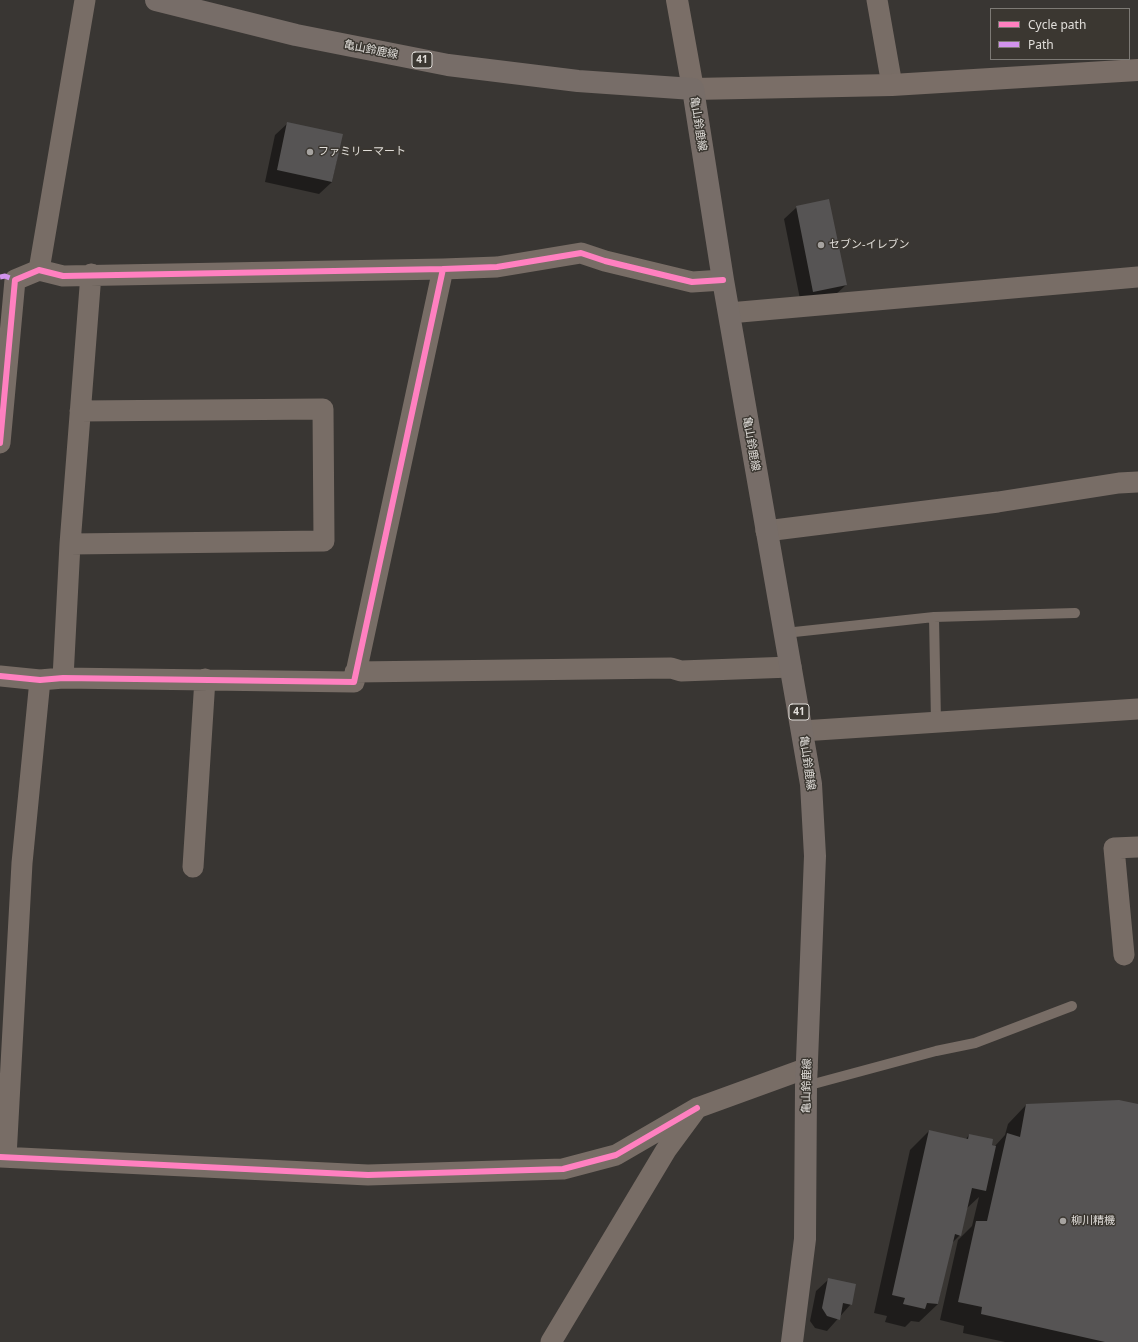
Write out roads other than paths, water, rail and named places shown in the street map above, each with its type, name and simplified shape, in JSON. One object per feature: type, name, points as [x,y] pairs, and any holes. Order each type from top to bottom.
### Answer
[{"type":"main road","name":"亀山鈴鹿線","points":[[156,0],[296,35],[448,64],[578,81],[693,89],[723,280],[811,784],[815,856],[807,1077],[805,1239],[792,1342]]},
{"type":"street","points":[[39,270],[84,0]]},
{"type":"street","points":[[677,0],[693,89],[892,85],[1138,70]]},
{"type":"street","points":[[877,0],[892,85]]},
{"type":"street","points":[[0,443],[15,280],[39,270],[63,276],[90,274],[497,267],[582,253],[605,261],[692,282],[723,280]]},
{"type":"street","points":[[0,676],[40,680],[63,678],[354,682],[443,268]]},
{"type":"street","points":[[63,678],[70,544],[90,274]]},
{"type":"street","points":[[729,313],[1138,277]]},
{"type":"street","points":[[70,544],[324,541],[323,409],[80,411]]},
{"type":"street","points":[[766,531],[998,502],[1119,483],[1138,482]]},
{"type":"street","points":[[355,672],[671,668],[681,671],[791,667]]},
{"type":"street","points":[[193,867],[205,679]]},
{"type":"street","points":[[40,680],[22,863],[3,1157],[368,1176],[563,1169],[616,1154],[697,1108],[807,1077]]},
{"type":"street","points":[[802,731],[1138,709]]},
{"type":"street","points":[[1124,955],[1114,848],[1138,847]]},
{"type":"street","points":[[551,1342],[666,1150],[697,1108]]},
{"type":"lane","points":[[784,633],[934,617],[1075,613]]},
{"type":"lane","points":[[934,617],[936,722]]},
{"type":"lane","points":[[807,1077],[975,1043],[1072,1006]]},
{"type":"place","name":"ファミリーマート","points":[[310,152]]},
{"type":"place","name":"セブン-イレブン","points":[[821,245]]},
{"type":"place","name":"柳川精機","points":[[1063,1221]]}]
